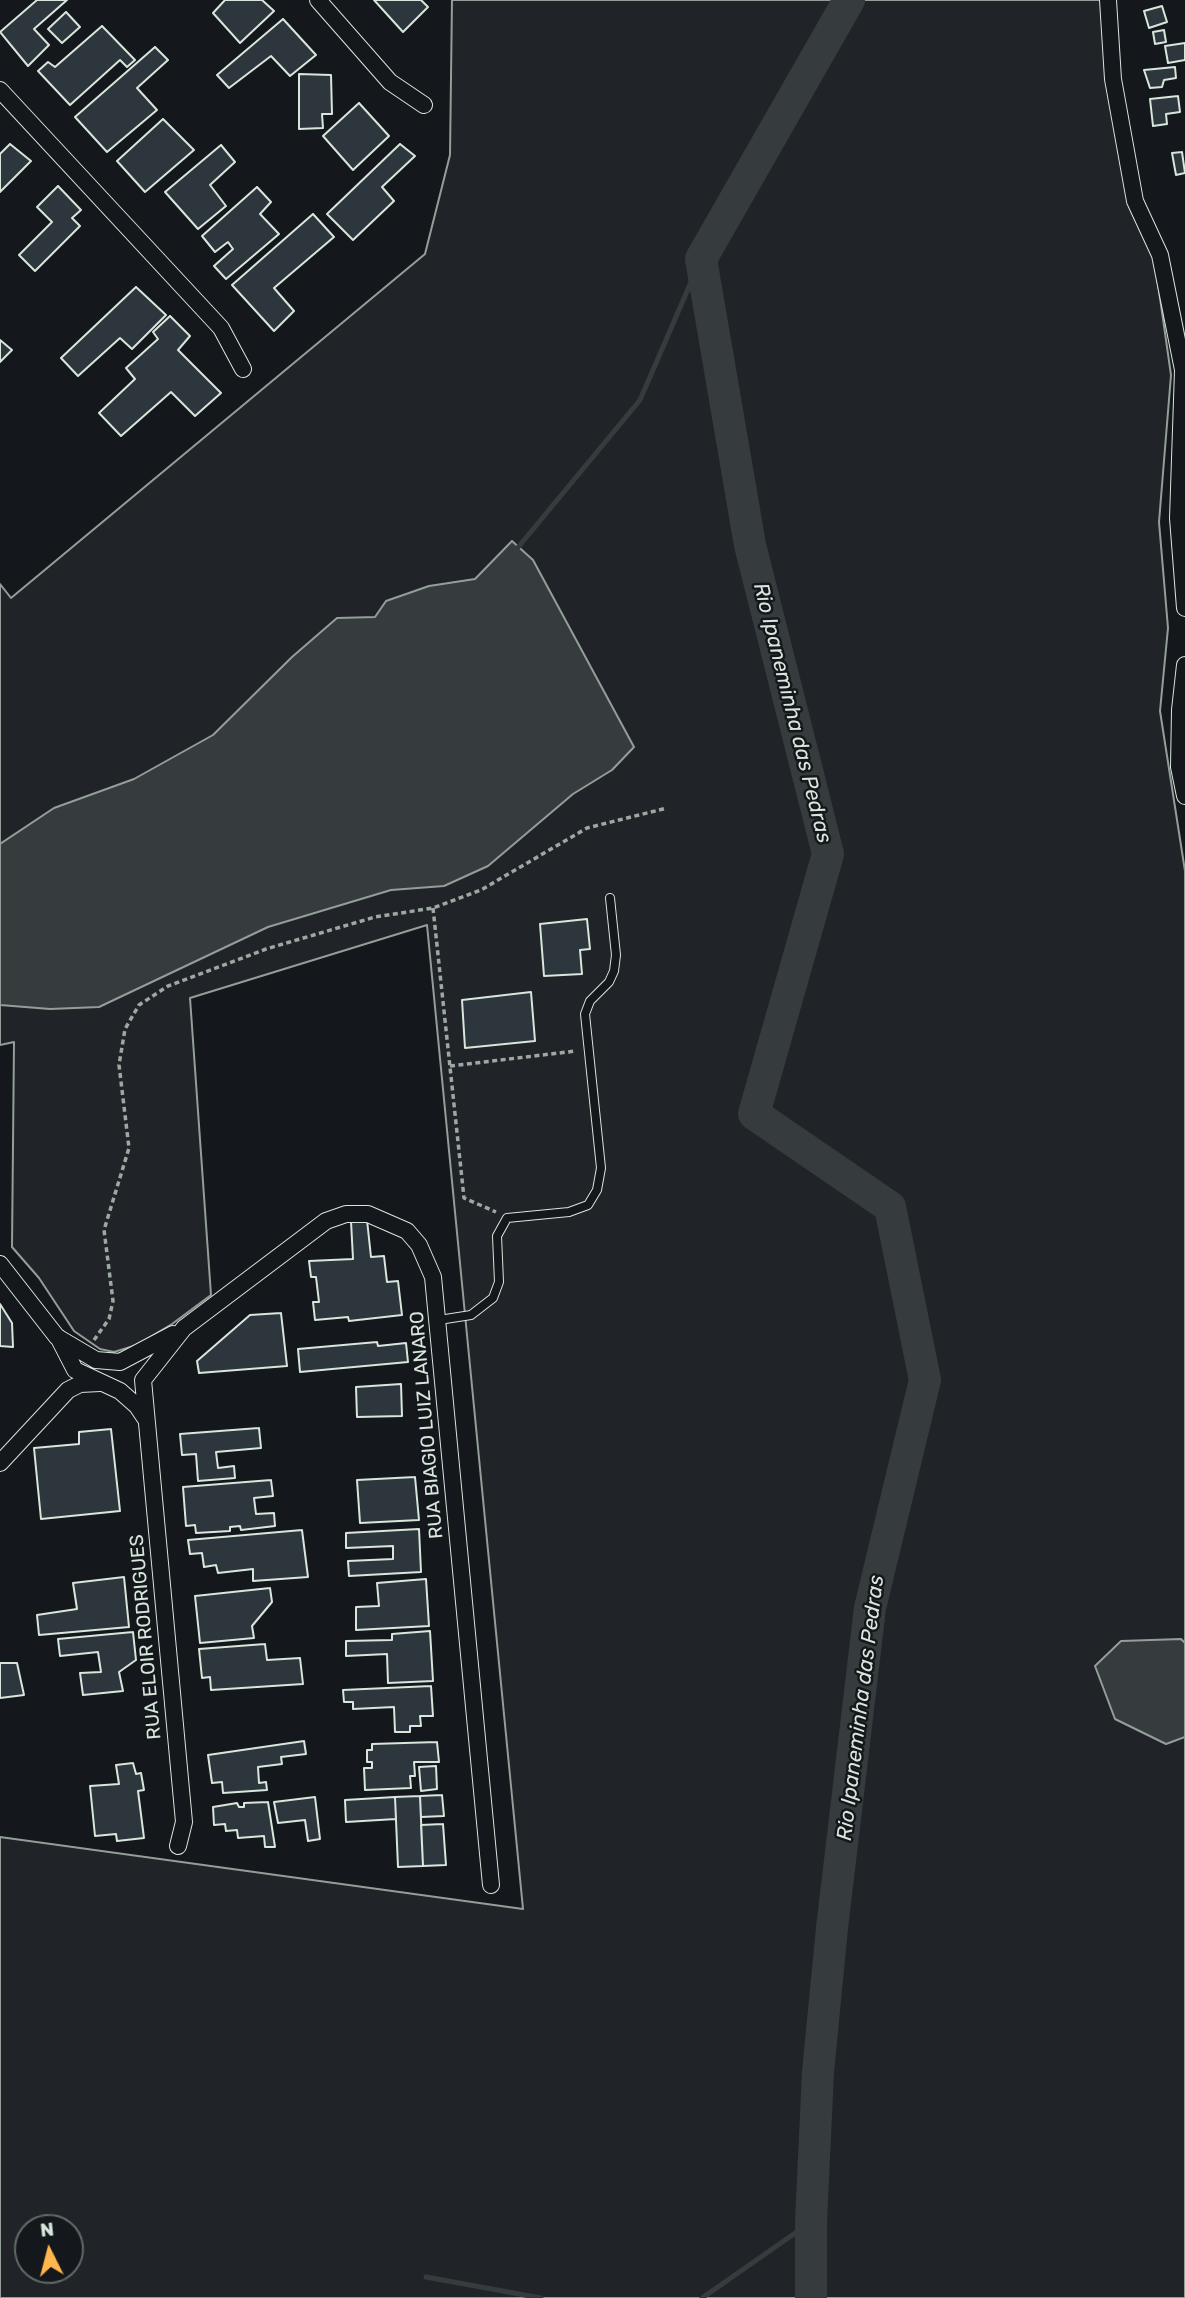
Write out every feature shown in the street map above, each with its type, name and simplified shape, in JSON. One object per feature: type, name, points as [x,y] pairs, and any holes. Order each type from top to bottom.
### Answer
[{"type":"street","points":[[318,0],[390,82],[424,105]]},
{"type":"street","points":[[1108,0],[1113,79],[1135,201],[1160,255],[1183,369],[1178,518],[1185,607]]},
{"type":"street","points":[[0,90],[221,328],[243,369]]},
{"type":"street","points":[[1185,666],[1179,767],[1185,796]]},
{"type":"street","name":"RUA BIAGIO LUIZ LANARO","points":[[120,1362],[184,1328],[326,1221],[346,1214],[368,1214],[390,1222],[413,1238],[433,1277],[439,1320],[491,1885]]},
{"type":"street","points":[[0,1264],[71,1352],[96,1360],[134,1362],[142,1370],[143,1380],[136,1390],[120,1391],[75,1370],[71,1352]]},
{"type":"street","name":"RUA BIAGIO LUIZ LANARO","points":[[143,1380],[184,1328]]},
{"type":"street","points":[[48,1408],[71,1352]]},
{"type":"street","points":[[120,1362],[113,1369],[111,1379],[137,1406],[147,1424]]},
{"type":"street","name":"RUA ELOIR RODRIGUES","points":[[143,1380],[184,1822],[178,1846]]},
{"type":"street","points":[[0,1463],[48,1408],[68,1390],[80,1384],[100,1383]]},
{"type":"lane","points":[[439,1320],[471,1315],[493,1298],[499,1282],[497,1236],[507,1218],[569,1212],[588,1205],[597,1190],[601,1168],[585,1014],[590,1001],[609,982],[616,955],[610,898]]},
{"type":"path","points":[[71,1352],[96,1339],[109,1319],[113,1301],[104,1230],[129,1148],[119,1065],[124,1029],[139,1004],[168,986],[265,949],[375,917],[433,908],[481,890],[587,828],[667,808]]},
{"type":"path","points":[[433,908],[464,1198],[507,1218]]},
{"type":"path","points":[[450,1066],[588,1049]]},
{"type":"shaded area","points":[[452,0],[1108,0],[1113,79],[1154,256],[1171,375],[1159,522],[1168,628],[1160,711],[1185,871],[1185,2298],[0,2298],[0,1837],[523,1909],[427,925],[190,998],[211,1295],[172,1324],[137,1345],[114,1352],[100,1349],[74,1331],[39,1278],[12,1247],[14,1042],[0,1045],[0,584],[11,598],[425,254],[450,155]]},
{"type":"shaded area","points":[[512,541],[533,560],[634,747],[612,770],[573,794],[488,866],[444,886],[391,890],[268,927],[99,1007],[50,1009],[0,1005],[0,844],[54,808],[134,779],[213,735],[292,657],[337,618],[375,617],[386,601],[429,586],[475,579]]},
{"type":"shaded area","points":[[1181,1639],[1185,1643],[1185,1737],[1166,1744],[1115,1719],[1095,1666],[1121,1641]]},
{"type":"building","points":[[37,0],[67,0],[34,29],[49,45],[28,66],[0,32]]},
{"type":"building","points":[[225,0],[262,0],[274,11],[240,43],[213,13]]},
{"type":"building","points":[[374,0],[421,0],[428,7],[403,32]]},
{"type":"building","points":[[1162,6],[1167,22],[1149,28],[1144,11]]},
{"type":"building","points":[[66,12],[80,27],[62,43],[48,29]]},
{"type":"building","points":[[283,19],[316,55],[290,76],[271,56],[229,88],[217,75]]},
{"type":"building","points":[[102,26],[135,60],[127,67],[120,60],[70,105],[38,71],[48,62],[55,67]]},
{"type":"building","points":[[1164,30],[1166,42],[1155,44],[1153,32]]},
{"type":"building","points":[[1185,43],[1185,60],[1168,63],[1165,46]]},
{"type":"building","points":[[155,47],[168,60],[137,88],[157,110],[107,152],[75,117]]},
{"type":"building","points":[[1175,67],[1176,78],[1164,80],[1162,87],[1150,88],[1144,70]]},
{"type":"building","points":[[299,74],[331,75],[332,114],[322,114],[323,128],[299,129]]},
{"type":"building","points":[[1178,96],[1180,112],[1166,114],[1167,124],[1153,126],[1150,99]]},
{"type":"building","points":[[359,103],[389,136],[353,170],[323,136]]},
{"type":"building","points":[[163,119],[194,150],[145,192],[117,161]]},
{"type":"building","points":[[10,144],[31,161],[0,192],[0,154]]},
{"type":"building","points":[[400,144],[415,156],[382,187],[394,201],[353,240],[327,214]]},
{"type":"building","points":[[221,145],[235,162],[210,185],[226,206],[198,229],[165,192]]},
{"type":"building","points":[[1182,152],[1185,173],[1176,175],[1172,153]]},
{"type":"building","points":[[58,186],[81,210],[72,218],[80,226],[35,271],[19,255],[52,222],[37,207]]},
{"type":"building","points":[[257,187],[271,202],[260,214],[279,234],[226,279],[214,266],[233,249],[228,242],[215,252],[202,236]]},
{"type":"building","points":[[313,214],[334,237],[274,288],[294,311],[274,331],[232,285]]},
{"type":"building","points":[[136,287],[166,315],[132,349],[120,338],[78,376],[61,358]]},
{"type":"building","points":[[170,316],[190,336],[178,350],[221,393],[195,416],[171,392],[121,436],[99,413],[135,379],[126,368],[158,339],[153,332]]},
{"type":"building","points":[[0,340],[12,350],[0,362]]},
{"type":"building","points":[[587,919],[590,949],[580,950],[582,974],[544,976],[540,924]]},
{"type":"building","points":[[531,992],[535,1041],[465,1048],[462,1000]]},
{"type":"building","points":[[367,1220],[371,1257],[384,1256],[387,1282],[398,1281],[402,1315],[349,1321],[348,1317],[315,1320],[313,1302],[319,1302],[316,1277],[311,1277],[309,1261],[353,1259],[351,1221]]},
{"type":"building","points":[[0,1304],[12,1323],[13,1347],[0,1346]]},
{"type":"building","points":[[281,1313],[287,1366],[199,1373],[197,1361],[250,1315]]},
{"type":"building","points":[[377,1342],[378,1346],[406,1343],[408,1362],[300,1372],[298,1349]]},
{"type":"building","points":[[401,1384],[402,1416],[357,1417],[356,1387]]},
{"type":"building","points":[[259,1428],[261,1448],[216,1452],[218,1468],[234,1466],[235,1478],[198,1481],[196,1454],[182,1455],[180,1434]]},
{"type":"building","points":[[111,1429],[120,1511],[41,1519],[34,1448],[79,1444],[79,1432]]},
{"type":"building","points":[[415,1477],[419,1520],[360,1523],[357,1480]]},
{"type":"building","points":[[271,1480],[273,1496],[254,1498],[256,1514],[274,1513],[275,1526],[241,1530],[240,1526],[230,1527],[230,1531],[196,1533],[195,1525],[186,1526],[183,1487]]},
{"type":"building","points":[[419,1529],[421,1572],[349,1576],[348,1561],[393,1559],[393,1546],[346,1548],[346,1533]]},
{"type":"building","points":[[302,1530],[308,1577],[253,1581],[253,1569],[218,1573],[216,1565],[204,1567],[202,1553],[190,1554],[188,1540]]},
{"type":"building","points":[[124,1577],[129,1627],[39,1635],[37,1615],[77,1609],[73,1583]]},
{"type":"building","points":[[426,1579],[429,1626],[356,1630],[356,1607],[379,1606],[377,1583]]},
{"type":"building","points":[[270,1588],[272,1602],[252,1626],[254,1638],[200,1643],[195,1596]]},
{"type":"building","points":[[430,1631],[433,1681],[388,1683],[387,1654],[346,1656],[346,1641],[392,1640],[392,1634]]},
{"type":"building","points":[[133,1632],[136,1660],[119,1672],[123,1691],[83,1695],[80,1673],[101,1672],[98,1652],[60,1656],[58,1639]]},
{"type":"building","points":[[265,1644],[267,1660],[300,1658],[303,1684],[211,1690],[210,1677],[202,1678],[199,1649]]},
{"type":"building","points":[[0,1663],[17,1663],[24,1695],[0,1698]]},
{"type":"building","points":[[431,1686],[433,1716],[420,1716],[421,1726],[410,1726],[410,1732],[395,1732],[394,1707],[353,1709],[353,1702],[344,1702],[343,1690]]},
{"type":"building","points":[[304,1741],[306,1754],[281,1757],[282,1764],[258,1767],[259,1783],[266,1782],[267,1790],[223,1793],[222,1782],[212,1783],[208,1755]]},
{"type":"building","points":[[437,1742],[439,1762],[414,1762],[415,1776],[410,1776],[411,1788],[365,1790],[364,1768],[372,1768],[372,1762],[367,1762],[367,1750],[372,1750],[372,1744]]},
{"type":"building","points":[[133,1763],[136,1774],[141,1773],[144,1790],[138,1791],[144,1838],[117,1841],[116,1834],[95,1836],[90,1786],[119,1784],[116,1765]]},
{"type":"building","points":[[436,1766],[437,1789],[421,1791],[419,1767]]},
{"type":"building","points":[[442,1795],[444,1816],[421,1817],[420,1796]]},
{"type":"building","points":[[420,1796],[423,1866],[398,1867],[395,1797]]},
{"type":"building","points":[[315,1797],[320,1839],[308,1841],[305,1820],[278,1823],[274,1802]]},
{"type":"building","points":[[395,1797],[396,1819],[346,1822],[345,1800]]},
{"type":"building","points":[[268,1802],[275,1847],[265,1847],[264,1836],[238,1838],[237,1830],[226,1831],[225,1824],[214,1825],[213,1807],[237,1803],[239,1807],[244,1807],[244,1803]]},
{"type":"building","points":[[443,1824],[446,1865],[423,1866],[421,1825]]},
{"type":"waterway","name":"Rio Ipaneminha das Pedras","points":[[811,2298],[811,2222],[818,2072],[832,1928],[870,1608],[925,1380],[890,1207],[754,1114],[828,854],[750,545],[701,259],[849,0]]},
{"type":"waterway","points":[[515,551],[640,400],[701,259]]},
{"type":"waterway","points":[[702,2298],[811,2222]]},
{"type":"waterway","points":[[426,2277],[541,2298]]}]
